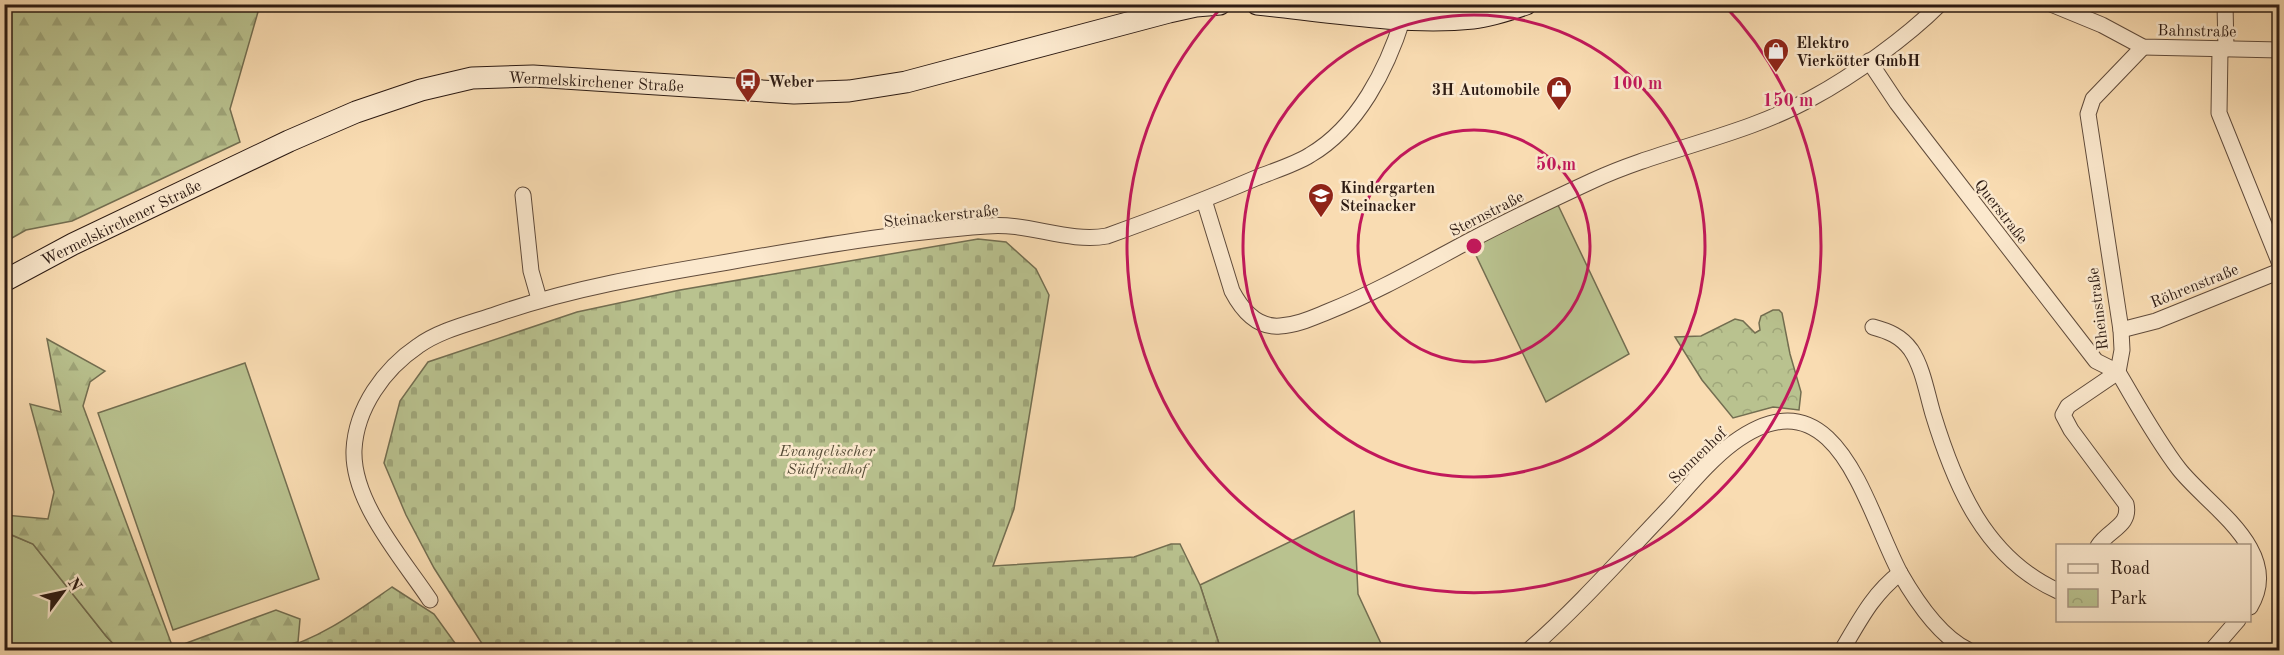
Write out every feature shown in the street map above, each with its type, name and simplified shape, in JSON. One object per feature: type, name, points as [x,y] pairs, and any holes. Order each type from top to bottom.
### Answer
[{"type":"main road","name":"Wermelskirchener Straße","points":[[4,281],[73,244],[289,141],[356,112],[413,92],[472,78],[533,76],[794,93],[849,91],[906,82],[1169,12],[1220,4]]},
{"type":"main road","points":[[1257,4],[1403,18],[1473,18],[1500,13],[1526,4]]},
{"type":"street","name":"Sternstraße","points":[[1204,200],[1232,291],[1239,305],[1248,315],[1263,324],[1277,327],[1297,324],[1344,305],[1419,269],[1470,241],[1594,180],[1758,125],[1814,98],[1869,61],[1928,16],[1940,4]]},
{"type":"street","name":"Bahnstraße","points":[[2051,4],[2143,47],[2280,50]]},
{"type":"street","points":[[2224,4],[2219,113],[2280,264]]},
{"type":"street","name":"Steinackerstraße","points":[[430,600],[371,515],[355,474],[354,450],[358,427],[367,404],[379,384],[398,362],[419,344],[448,331],[539,300],[661,273],[789,251],[990,225],[1025,227],[1090,239],[1107,236],[1204,200],[1311,155],[1336,134],[1377,83],[1393,50],[1403,18]]},
{"type":"street","name":"Rheinstraße","points":[[2143,47],[2093,99],[2088,114],[2121,330],[2122,350],[2118,372],[2178,467],[2191,483],[2246,534],[2257,550],[2263,567],[2261,586],[2251,605]]},
{"type":"street","name":"Querstraße","points":[[1869,61],[1918,131],[2096,361],[2118,372]]},
{"type":"street","points":[[524,195],[531,271],[539,300]]},
{"type":"street","name":"Röhrenstraße","points":[[2121,330],[2156,321],[2280,271]]},
{"type":"street","points":[[1873,327],[1888,331],[1900,338],[1916,358],[1952,471],[1966,501],[1990,538],[2014,564],[2028,575],[2056,590]]},
{"type":"street","points":[[2099,544],[2105,536],[2125,520],[2128,515],[2126,504],[2070,430],[2063,415],[2067,406],[2118,372]]},
{"type":"street","name":"Sonnenhof","points":[[1529,651],[1723,452],[1750,432],[1774,423],[1789,421],[1820,431],[1834,443],[1874,514],[1900,573],[1932,619],[1960,649]]},
{"type":"street","points":[[1842,651],[1872,599],[1883,586],[1900,573]]},
{"type":"street","points":[[2212,651],[2237,622]]},
{"type":"green space","points":[[5,4],[260,5],[230,109],[240,142],[72,221],[26,230],[5,242]]},
{"type":"green space","points":[[1558,205],[1629,354],[1546,402],[1471,245]]},
{"type":"green space","name":"Evangelischer Südfriedhof","points":[[978,239],[1006,242],[1036,269],[1049,295],[1014,509],[993,566],[1134,557],[1171,544],[1180,544],[1200,585],[1221,650],[486,650],[434,568],[406,515],[384,463],[400,401],[428,362],[577,312],[680,290]]},
{"type":"green space","points":[[1773,310],[1779,310],[1782,313],[1790,354],[1801,392],[1799,410],[1773,407],[1733,418],[1702,380],[1675,337],[1701,336],[1735,319],[1743,321],[1755,333],[1760,330],[1761,316]]},
{"type":"green space","points":[[47,339],[105,371],[90,382],[83,406],[173,648],[276,610],[300,619],[298,642],[266,650],[119,650],[33,544],[5,532],[5,515],[48,519],[54,492],[30,404],[61,412]]},
{"type":"green space","points":[[245,363],[319,579],[173,630],[98,413]]},
{"type":"green space","points":[[1354,511],[1358,594],[1384,650],[1221,650],[1200,585]]},
{"type":"green space","points":[[4,532],[33,544],[119,650],[5,650]]},
{"type":"green space","points":[[392,587],[434,614],[460,650],[277,650],[323,632]]},
{"type":"place","name":"Elektro Vierkötter GmbH","points":[[1776,74]]},
{"type":"place","name":"Weber","points":[[748,104]]},
{"type":"place","name":"3H Automobile","points":[[1559,112]]},
{"type":"place","name":"Kindergarten Steinacker","points":[[1321,219]]}]
